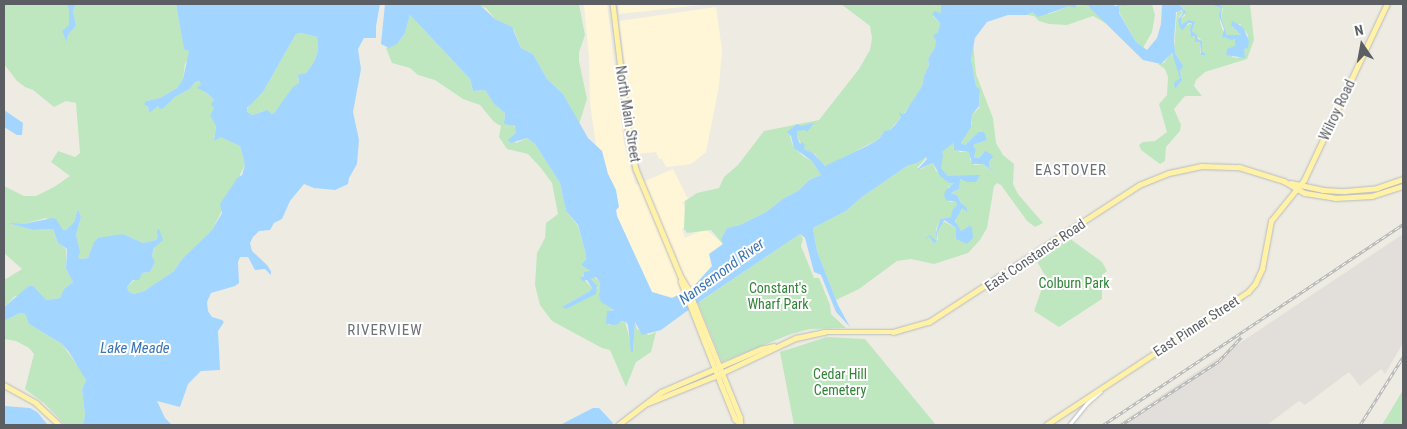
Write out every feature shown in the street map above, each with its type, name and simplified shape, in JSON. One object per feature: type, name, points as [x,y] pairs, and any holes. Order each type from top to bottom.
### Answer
[{"type":"main road","name":"North Main Street","points":[[613,4],[632,154],[680,277],[740,417],[740,424]]},
{"type":"main road","name":"Wilroy Road","points":[[1299,187],[1387,4]]},
{"type":"main road","name":"East Constance Road","points":[[648,402],[666,390],[761,349],[811,334],[893,332],[929,322],[1139,186],[1169,173],[1201,166],[1231,166],[1256,170],[1320,196],[1348,198],[1372,196],[1403,186]]},
{"type":"main road","name":"East Constance Road","points":[[1299,187],[1355,191],[1377,188],[1403,179]]},
{"type":"main road","name":"East Pinner Street","points":[[1046,425],[1252,288],[1262,269],[1271,221],[1299,187]]},
{"type":"main road","name":"East Constance Road","points":[[648,402],[720,374],[776,346]]},
{"type":"main road","points":[[4,385],[36,403],[60,425]]},
{"type":"main road","points":[[618,425],[648,402]]},
{"type":"street","points":[[1069,425],[1090,400],[1125,373]]},
{"type":"street","points":[[733,425],[740,424]]},
{"type":"shaded area","points":[[584,4],[607,4],[624,143],[636,185],[673,169],[688,199],[682,202],[691,221],[682,229],[685,238],[705,229],[723,244],[709,254],[712,266],[700,281],[674,298],[652,292],[617,216],[615,187],[608,174],[602,151],[596,145],[590,103],[589,58]]},
{"type":"shaded area","points":[[618,4],[710,4],[619,14]]},
{"type":"shaded area","points":[[716,7],[722,50],[719,86],[706,152],[691,164],[666,167],[656,152],[637,154],[619,21]]},
{"type":"shaded area","points":[[1403,234],[1403,343],[1385,374],[1381,369],[1360,386],[1349,372],[1305,405],[1299,401],[1267,425],[1117,425]]},
{"type":"green space","points":[[4,4],[67,4],[69,26],[62,31],[68,40],[68,35],[76,26],[73,11],[76,4],[176,4],[184,48],[189,51],[189,58],[185,64],[183,79],[177,88],[160,98],[146,101],[149,112],[158,106],[164,108],[175,97],[191,88],[195,82],[200,81],[202,83],[198,88],[214,100],[216,126],[214,140],[221,136],[240,146],[245,165],[212,230],[182,259],[174,271],[144,291],[134,294],[129,292],[127,287],[142,273],[150,272],[155,262],[152,256],[158,237],[156,240],[143,243],[123,234],[93,244],[88,258],[81,259],[78,257],[76,235],[81,217],[78,209],[74,222],[66,230],[63,230],[46,218],[23,224],[12,224],[33,230],[53,229],[58,243],[66,249],[66,269],[73,282],[64,289],[60,298],[46,300],[15,296],[4,307],[4,277],[6,279],[22,269],[4,253],[4,186],[24,196],[36,196],[70,176],[51,162],[58,151],[75,157],[80,153],[76,103],[66,101],[54,107],[33,90],[17,81],[4,64]]},
{"type":"green space","points":[[474,4],[579,4],[585,35],[579,52],[579,61],[587,99],[579,124],[563,94],[547,79],[533,54],[521,48],[514,30],[495,19],[486,8]]},
{"type":"green space","points":[[841,4],[941,4],[941,13],[938,12],[933,16],[940,23],[935,47],[928,59],[929,65],[922,86],[910,106],[890,130],[883,132],[879,139],[827,166],[823,165],[815,154],[804,149],[797,136],[797,131],[814,125],[801,126],[789,133],[793,146],[803,156],[812,161],[821,175],[809,180],[798,191],[784,198],[766,212],[740,225],[727,228],[721,239],[723,244],[711,230],[687,233],[684,229],[685,201],[697,193],[719,188],[724,177],[738,165],[764,131],[819,120],[859,69],[870,50],[872,38],[870,26]]},
{"type":"green space","points":[[1124,4],[1152,4],[1155,15],[1152,32],[1143,48],[1136,42],[1119,12],[1119,5],[1127,5]]},
{"type":"green space","points":[[1179,4],[1210,4],[1221,8],[1220,22],[1225,37],[1234,38],[1236,43],[1232,57],[1238,58],[1245,48],[1248,35],[1240,24],[1232,26],[1241,35],[1227,35],[1221,18],[1223,9],[1219,4],[1250,4],[1254,40],[1247,59],[1205,72],[1196,80],[1194,86],[1202,96],[1185,96],[1174,109],[1181,125],[1180,131],[1166,147],[1165,161],[1160,164],[1141,150],[1139,145],[1143,142],[1155,141],[1167,132],[1159,104],[1167,95],[1168,77],[1165,69],[1158,64],[1164,63],[1171,53],[1177,64],[1180,78],[1176,82],[1175,89],[1182,79],[1180,71],[1182,65],[1174,51],[1177,10],[1183,12],[1179,17],[1180,28],[1192,23],[1190,32],[1192,37],[1195,35],[1195,41],[1200,42],[1200,53],[1206,54],[1202,51],[1201,40],[1192,31],[1195,22],[1181,25],[1181,18],[1185,16],[1184,9]]},
{"type":"green space","points":[[1083,5],[1092,8],[1107,24],[1093,16],[1067,25],[1049,24],[1039,21],[1034,16],[1027,15],[1033,12],[1049,14],[1070,6]]},
{"type":"green space","points":[[410,15],[470,79],[473,91],[485,90],[494,104],[505,113],[504,121],[517,128],[516,133],[511,139],[516,143],[527,138],[535,144],[560,183],[566,211],[578,226],[585,251],[586,259],[581,265],[590,271],[582,277],[592,288],[562,307],[598,288],[591,279],[595,277],[600,283],[599,296],[602,302],[614,309],[608,311],[608,325],[625,321],[633,352],[635,322],[637,329],[649,335],[656,332],[651,352],[636,362],[626,387],[610,350],[602,348],[552,321],[540,305],[535,285],[537,253],[545,238],[546,223],[558,214],[552,183],[528,154],[507,149],[499,137],[501,126],[494,122],[480,105],[463,99],[435,80],[418,75],[410,68],[392,63],[386,48],[399,42],[405,33]]},
{"type":"green space","points":[[301,33],[317,37],[318,51],[314,62],[306,73],[298,78],[299,83],[273,114],[263,111],[252,115],[247,112],[255,98],[263,92],[296,34]]},
{"type":"green space","points":[[973,43],[976,74],[993,118],[996,143],[1003,155],[1014,164],[1013,184],[1018,194],[1043,223],[1035,227],[1027,221],[1001,185],[997,183],[994,186],[987,228],[980,240],[968,253],[934,264],[911,259],[897,261],[859,289],[836,300],[817,251],[813,228],[846,211],[862,197],[907,166],[927,157],[917,168],[921,169],[933,163],[936,171],[955,183],[948,187],[950,202],[956,202],[956,209],[951,217],[940,219],[936,230],[937,241],[937,233],[943,221],[956,228],[956,239],[969,226],[961,231],[956,227],[956,217],[964,208],[957,195],[951,193],[957,190],[960,179],[966,182],[976,176],[948,176],[941,168],[943,148],[953,143],[953,148],[960,152],[970,152],[970,160],[974,165],[983,164],[995,174],[989,167],[989,162],[992,159],[983,153],[979,158],[974,158],[976,150],[973,145],[984,141],[978,132],[965,145],[961,143],[972,124],[972,115],[979,108],[980,92],[976,86],[971,59]],"holes":[[[930,235],[937,241],[936,243],[930,237],[927,238]]]},
{"type":"green space","name":"Constant's Wharf Park","points":[[800,234],[803,239],[801,246],[814,278],[819,278],[830,305],[831,314],[846,328],[810,329],[791,334],[722,362],[698,303]]},
{"type":"green space","name":"Colburn Park","points":[[1069,238],[1102,262],[1107,271],[1102,275],[1102,299],[1059,327],[1034,311],[1046,277],[1036,260]]},
{"type":"green space","points":[[20,313],[25,314],[29,324],[62,344],[82,372],[86,380],[82,390],[85,415],[83,425],[65,425],[45,404],[25,389],[34,354],[29,348],[16,341],[4,339],[4,321]]},
{"type":"green space","name":"Cedar Hill Cemetery","points":[[827,337],[865,339],[936,425],[794,425],[780,352]]},
{"type":"green space","points":[[1403,390],[1403,425],[1382,425]]},
{"type":"water","points":[[67,4],[76,4],[73,11],[76,26],[68,35],[67,42],[62,31],[69,25]]},
{"type":"water","name":"Lake Meade","points":[[176,4],[380,4],[376,38],[364,38],[358,49],[361,69],[353,112],[359,140],[357,164],[349,178],[348,184],[335,190],[314,188],[304,184],[290,201],[282,219],[274,223],[270,230],[259,231],[253,237],[250,243],[252,251],[267,265],[271,275],[265,269],[255,270],[248,257],[240,257],[238,262],[239,283],[211,293],[207,302],[208,311],[212,317],[224,322],[218,331],[220,370],[201,371],[188,384],[180,407],[157,401],[165,418],[172,425],[83,425],[85,415],[82,390],[86,380],[69,352],[62,344],[29,324],[25,314],[20,313],[4,321],[4,307],[29,286],[33,286],[46,300],[60,298],[64,289],[73,282],[66,269],[67,249],[58,243],[53,229],[33,230],[8,223],[23,224],[53,218],[56,219],[63,230],[66,230],[74,222],[78,209],[81,217],[76,235],[80,252],[78,257],[81,259],[88,258],[93,244],[98,238],[123,234],[143,243],[156,240],[158,237],[157,230],[159,229],[163,240],[154,248],[152,256],[155,262],[150,272],[142,273],[139,280],[133,280],[127,287],[129,292],[134,294],[144,291],[174,271],[182,259],[212,230],[222,213],[220,204],[238,177],[242,175],[245,165],[240,146],[221,137],[214,141],[216,126],[210,115],[214,109],[211,104],[214,100],[207,93],[197,88],[201,84],[200,81],[195,82],[191,88],[175,97],[164,108],[160,109],[158,106],[149,113],[148,107],[144,104],[146,101],[160,98],[177,88],[183,79],[189,51],[184,49]],"holes":[[[301,33],[317,37],[318,51],[314,62],[306,73],[298,75],[299,83],[293,87],[275,112],[272,114],[267,110],[252,115],[247,112],[247,108],[263,92],[296,34]]]},
{"type":"water","name":"Nansemond River","points":[[385,4],[480,5],[495,19],[512,27],[521,48],[533,54],[547,79],[563,94],[588,138],[602,151],[608,174],[616,190],[619,207],[616,210],[617,216],[652,292],[672,298],[692,288],[712,266],[709,254],[723,244],[721,239],[727,228],[740,225],[766,212],[784,198],[798,191],[809,180],[821,175],[812,161],[794,148],[791,136],[787,132],[797,124],[801,126],[814,123],[807,132],[805,130],[797,131],[797,136],[800,144],[802,142],[805,145],[804,149],[813,153],[825,166],[879,139],[884,131],[890,130],[895,125],[901,117],[899,112],[905,113],[922,86],[929,65],[928,59],[935,47],[936,40],[933,36],[938,32],[940,23],[932,14],[935,11],[941,13],[941,4],[1078,4],[1074,8],[1070,6],[1038,17],[1033,12],[1027,15],[1008,15],[987,22],[975,38],[971,59],[976,86],[980,90],[979,106],[972,115],[971,127],[961,143],[965,145],[978,132],[984,132],[987,140],[973,145],[976,150],[974,158],[979,158],[985,151],[991,154],[993,157],[989,162],[989,167],[997,175],[983,164],[972,164],[969,152],[954,150],[953,143],[942,152],[941,168],[948,176],[980,175],[976,182],[966,182],[960,179],[959,189],[951,193],[957,195],[961,203],[967,208],[967,212],[962,208],[955,221],[961,231],[969,226],[972,227],[973,238],[967,244],[956,239],[956,228],[944,220],[937,233],[937,241],[936,233],[940,219],[951,217],[952,211],[957,205],[956,202],[946,200],[944,195],[946,190],[954,183],[949,183],[940,176],[933,163],[917,170],[927,159],[926,157],[919,162],[907,166],[862,197],[846,211],[813,228],[817,251],[838,305],[850,327],[836,312],[821,275],[814,272],[805,238],[800,234],[661,330],[642,335],[635,322],[633,352],[631,352],[626,322],[622,321],[616,325],[606,324],[607,311],[614,310],[601,302],[599,296],[600,283],[596,277],[591,279],[597,286],[596,294],[566,309],[562,307],[590,291],[592,288],[587,280],[583,281],[580,278],[584,276],[584,272],[590,271],[581,265],[586,259],[585,251],[578,225],[566,211],[560,183],[535,144],[527,138],[511,143],[508,140],[516,133],[515,126],[504,124],[505,113],[494,104],[485,90],[473,91],[470,79],[410,15],[405,33],[398,43],[389,48],[381,44]]},
{"type":"water","points":[[1078,4],[1119,5],[1119,13],[1136,42],[1147,50],[1157,38],[1161,24],[1162,4],[1179,4],[1186,12],[1181,18],[1181,25],[1189,20],[1195,22],[1192,31],[1202,41],[1202,51],[1207,55],[1201,55],[1200,42],[1195,42],[1195,36],[1191,37],[1192,23],[1188,23],[1183,30],[1180,28],[1178,20],[1183,13],[1182,10],[1176,12],[1175,53],[1183,66],[1180,71],[1182,80],[1175,89],[1174,83],[1180,78],[1172,53],[1161,64],[1143,60],[1088,6]]},
{"type":"water","points":[[1210,4],[1219,4],[1222,7],[1221,18],[1227,35],[1241,35],[1231,25],[1232,21],[1243,27],[1249,41],[1248,48],[1244,49],[1245,58],[1226,55],[1227,49],[1235,46],[1235,39],[1222,38],[1224,29],[1219,16],[1221,8]]},
{"type":"water","points":[[4,110],[23,123],[22,135],[17,135],[4,127]]},
{"type":"water","points":[[930,235],[937,241],[934,243],[930,237],[925,239]]},
{"type":"water","points":[[4,406],[30,408],[37,412],[48,425],[4,425]]},
{"type":"water","points":[[593,408],[599,408],[613,423],[611,425],[552,424],[562,424]]},
{"type":"railway","points":[[1103,425],[1403,224]]},
{"type":"railway","points":[[1121,425],[1219,361],[1241,337]]},
{"type":"railway","points":[[1360,425],[1403,357]]},
{"type":"district","name":"EASTOVER","points":[[1071,171]]},
{"type":"district","name":"RIVERVIEW","points":[[385,331]]}]
